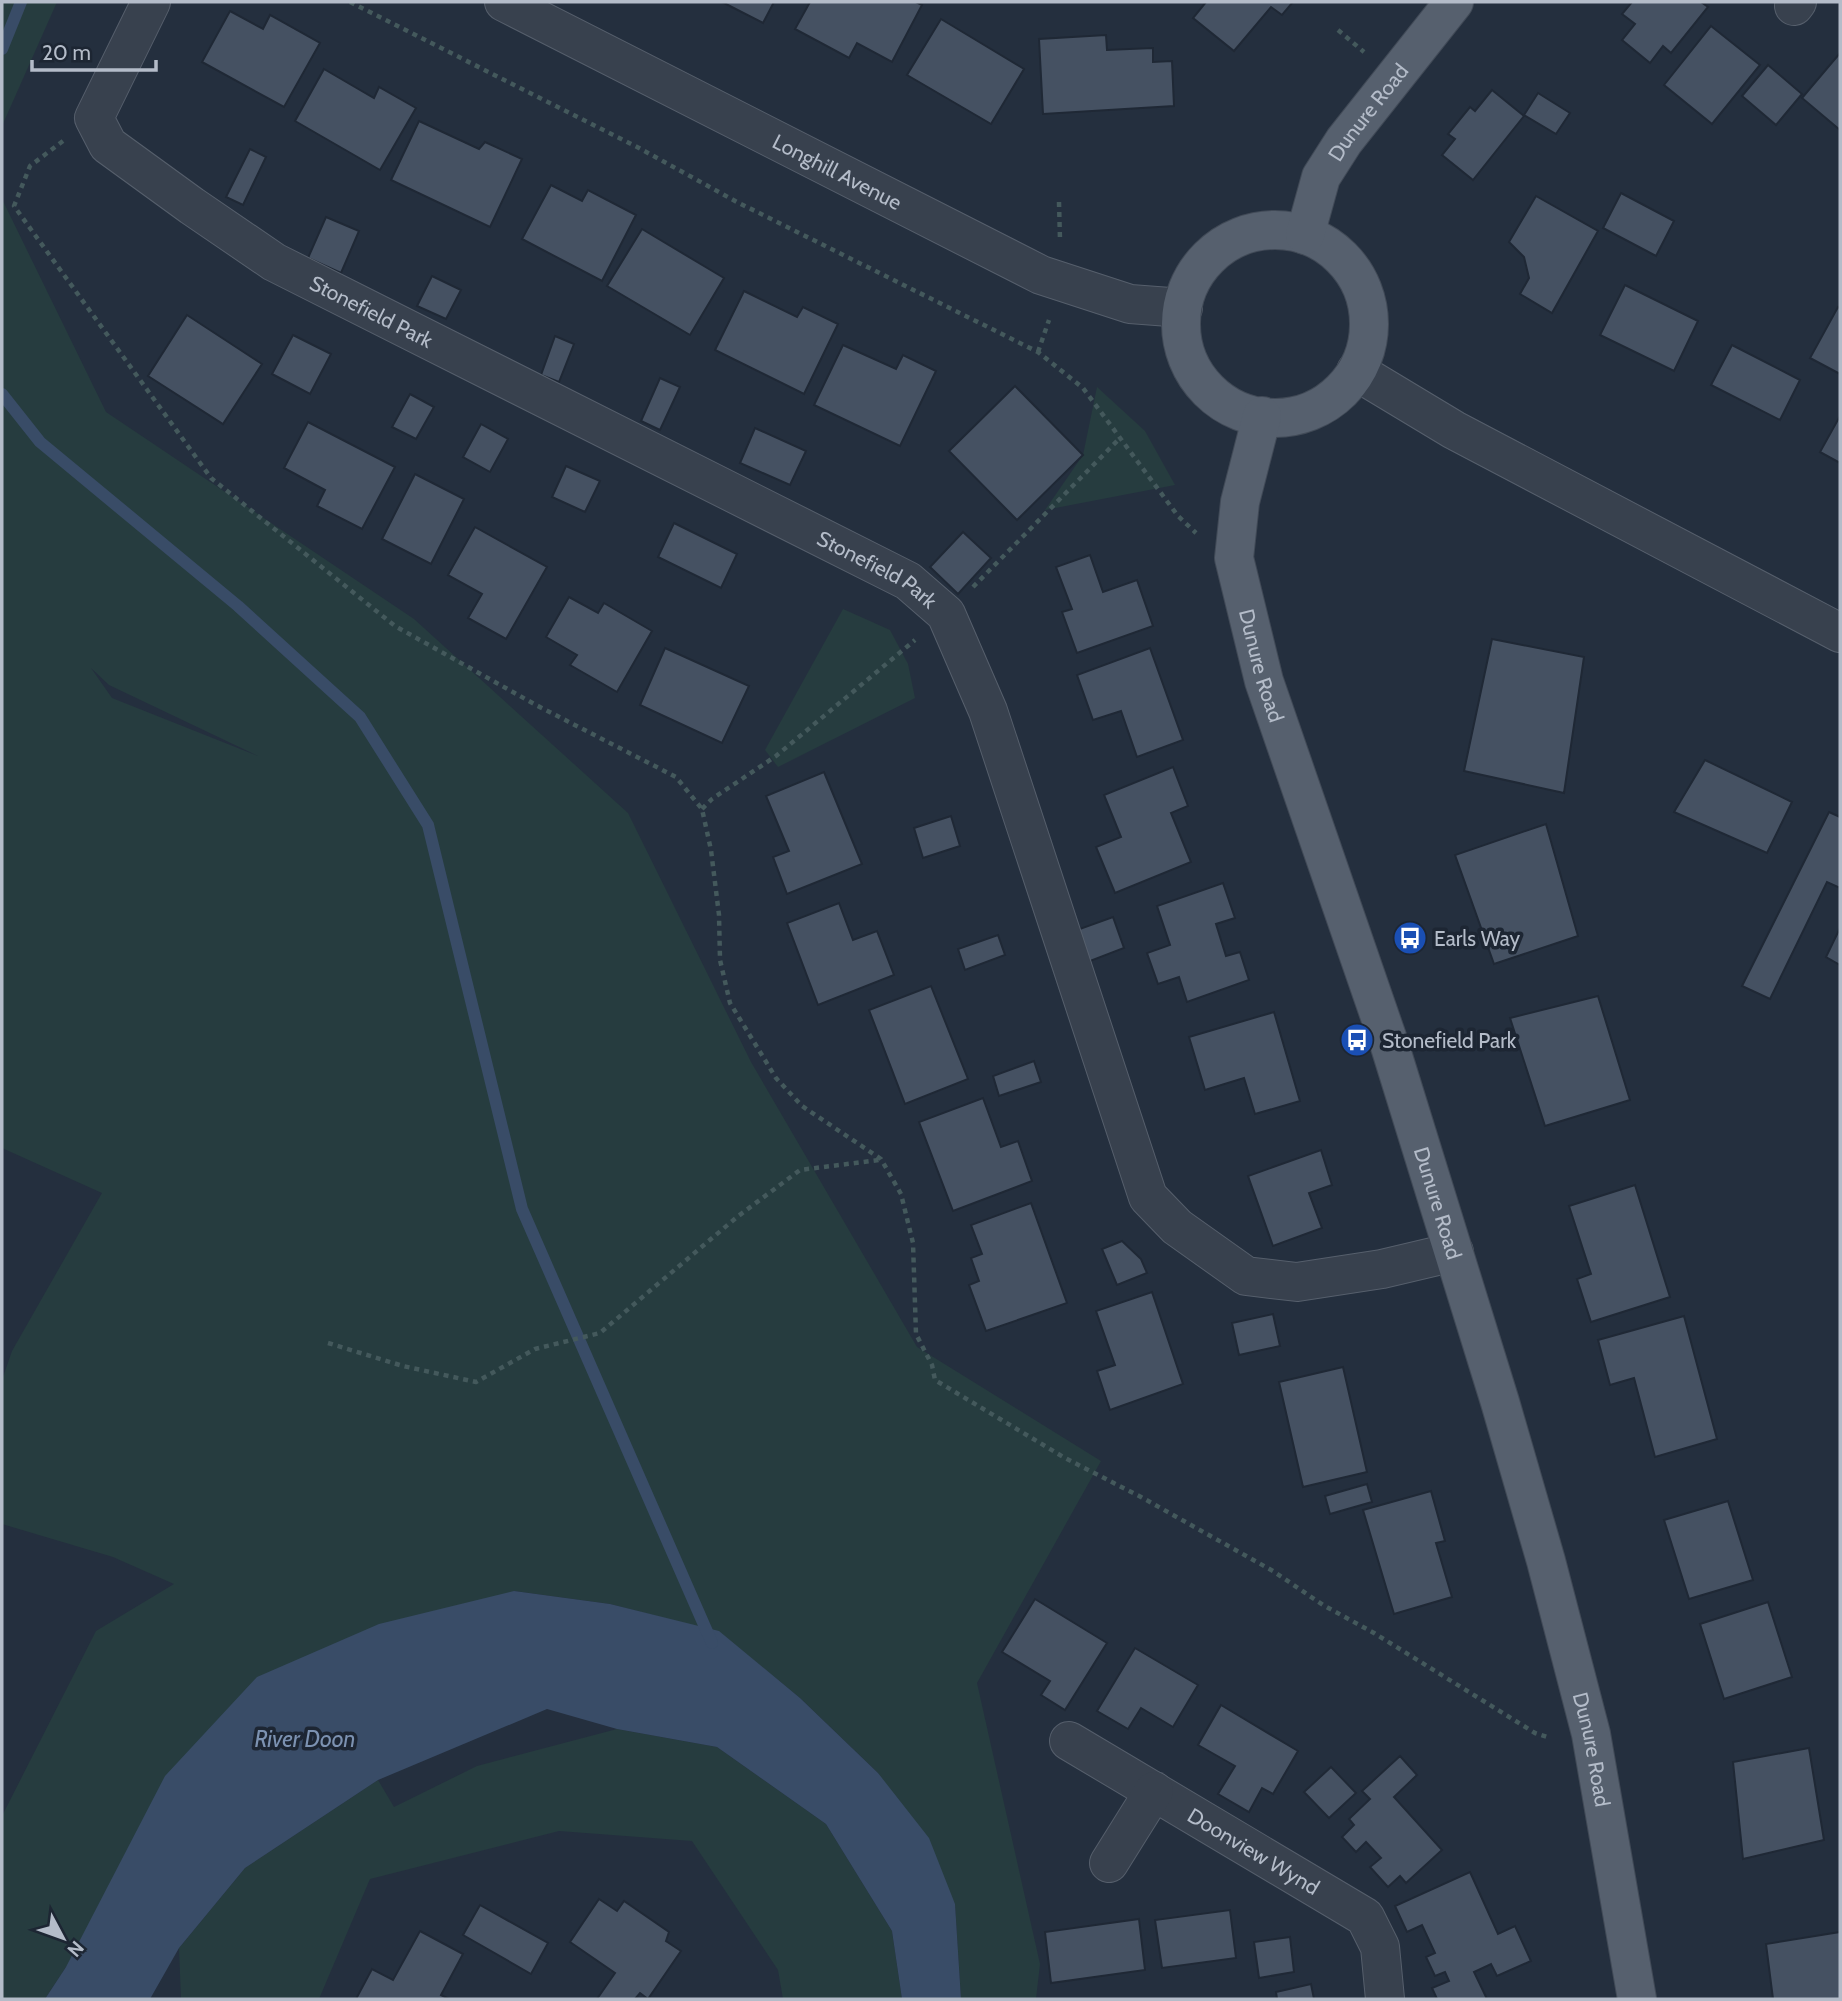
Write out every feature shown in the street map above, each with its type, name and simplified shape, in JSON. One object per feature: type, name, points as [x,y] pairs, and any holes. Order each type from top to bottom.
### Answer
[{"type":"main road","name":"Dunure Road","points":[[1305,235],[1321,177],[1345,141],[1454,2]]},
{"type":"main road","points":[[1274,229],[1305,235],[1324,244],[1341,257],[1363,291],[1370,322],[1367,342],[1356,371],[1336,395],[1317,409],[1295,416],[1249,415],[1210,392],[1195,374],[1185,353],[1181,330],[1183,307],[1191,283],[1206,261],[1226,244],[1249,233],[1274,229]]},
{"type":"main road","name":"Dunure Road","points":[[1262,416],[1240,502],[1234,558],[1264,681],[1388,1040],[1542,1548],[1591,1734],[1637,1999]]},
{"type":"street","points":[[94,118],[151,2]]},
{"type":"street","name":"Longhill Avenue","points":[[504,2],[1041,275],[1130,304],[1183,307]]},
{"type":"street","name":"Stonefield Park","points":[[94,118],[108,145],[274,262],[908,581],[946,614],[988,711],[1148,1197],[1177,1227],[1246,1276],[1297,1282],[1382,1269],[1454,1252]]},
{"type":"street","points":[[1356,371],[1454,430],[1840,633]]},
{"type":"street","name":"Doonview Wynd","points":[[1069,1741],[1365,1917],[1380,1947],[1385,1999]]},
{"type":"street","points":[[1109,1863],[1154,1791]]},
{"type":"path","points":[[350,2],[639,148],[737,202],[1038,352],[1083,388],[1178,516],[1239,575]]},
{"type":"path","points":[[94,118],[30,166],[14,206],[211,478],[394,626],[536,705],[676,778],[702,809],[711,850],[719,915],[720,960],[730,1003],[776,1078],[802,1107],[881,1159],[901,1194],[913,1243],[916,1334],[932,1365],[935,1380],[1065,1458],[1142,1497],[1273,1571],[1323,1605],[1374,1633],[1535,1733],[1559,1742],[1591,1734]]},
{"type":"path","points":[[702,809],[712,799],[776,756],[946,614],[1120,438]]},
{"type":"path","points":[[328,1343],[403,1366],[476,1382],[535,1349],[600,1333],[737,1217],[800,1170],[881,1159]]},
{"type":"green space","points":[[2,2],[57,2],[2,126]]},
{"type":"green space","points":[[2,199],[106,412],[414,619],[628,813],[751,1062],[917,1347],[1101,1461],[977,1683],[1040,1964],[1036,1999],[961,1999],[955,1904],[878,1773],[800,1698],[719,1632],[610,1604],[514,1591],[66,1967],[45,1999],[2,1999],[2,1816],[96,1631],[174,1584],[113,1557],[2,1524],[2,1380],[12,1351],[102,1193],[2,1148]],"holes":[[[91,668],[109,685],[258,756],[112,698]]]},
{"type":"green space","points":[[1097,387],[1145,431],[1175,485],[1045,510],[1083,455]]},
{"type":"green space","points":[[843,609],[890,630],[908,664],[915,698],[778,767],[765,750]]},
{"type":"green space","points":[[617,1729],[717,1747],[826,1824],[892,1931],[902,1999],[783,1999],[778,1970],[692,1841],[559,1831],[370,1879],[319,1999],[181,1999],[179,1948],[245,1868],[378,1780],[394,1807],[477,1766]]},
{"type":"water","name":"River Doon","points":[[514,1591],[610,1604],[719,1631],[800,1698],[878,1773],[929,1838],[955,1904],[961,1999],[902,1999],[892,1931],[826,1824],[717,1747],[617,1729],[547,1709],[378,1780],[245,1868],[179,1948],[150,1999],[45,1999],[66,1967],[165,1776],[257,1677],[379,1624]]},
{"type":"building","points":[[722,2],[774,2],[763,23]]},
{"type":"building","points":[[810,2],[916,2],[922,5],[892,62],[857,43],[849,58],[795,29]]},
{"type":"building","points":[[1206,2],[1293,2],[1282,15],[1271,7],[1234,51],[1193,18]]},
{"type":"building","points":[[1632,2],[1701,2],[1708,7],[1671,53],[1663,46],[1650,63],[1622,40],[1635,24],[1622,14]]},
{"type":"building","points":[[230,11],[263,29],[270,15],[320,43],[284,107],[202,62]]},
{"type":"building","points":[[941,19],[1024,69],[991,124],[907,75]]},
{"type":"building","points":[[1711,26],[1760,65],[1712,124],[1664,85]]},
{"type":"building","points":[[1106,35],[1107,50],[1153,48],[1153,62],[1172,61],[1174,106],[1043,114],[1039,39]]},
{"type":"building","points":[[1840,53],[1840,130],[1802,98]]},
{"type":"building","points":[[1768,65],[1802,94],[1776,125],[1742,96]]},
{"type":"building","points":[[324,69],[374,98],[379,87],[416,108],[380,170],[295,121]]},
{"type":"building","points":[[1492,90],[1524,116],[1473,180],[1442,155],[1455,139],[1448,134],[1470,107],[1475,111]]},
{"type":"building","points":[[1538,93],[1570,113],[1556,134],[1524,115]]},
{"type":"building","points":[[419,121],[479,149],[485,142],[522,159],[490,227],[391,180]]},
{"type":"building","points":[[250,149],[266,157],[243,205],[226,197]]},
{"type":"building","points":[[551,185],[582,201],[588,190],[636,215],[602,281],[522,239]]},
{"type":"building","points":[[1621,193],[1674,221],[1656,256],[1603,228]]},
{"type":"building","points":[[1536,196],[1598,231],[1552,313],[1520,294],[1529,278],[1524,257],[1509,242]]},
{"type":"building","points":[[326,217],[359,231],[341,273],[308,258]]},
{"type":"building","points":[[642,229],[724,278],[690,335],[607,286]]},
{"type":"building","points":[[432,276],[461,290],[446,319],[417,306]]},
{"type":"building","points":[[1625,285],[1698,321],[1674,371],[1600,335]]},
{"type":"building","points":[[744,291],[797,317],[803,307],[838,324],[804,394],[715,350]]},
{"type":"building","points":[[1838,307],[1840,308],[1840,374],[1810,358]]},
{"type":"building","points":[[187,315],[262,364],[223,424],[148,376]]},
{"type":"building","points":[[293,335],[331,354],[310,394],[272,374]]},
{"type":"building","points":[[555,336],[574,344],[559,382],[541,375]]},
{"type":"building","points":[[843,345],[896,369],[903,355],[936,371],[900,446],[814,405]]},
{"type":"building","points":[[1732,345],[1800,380],[1780,420],[1711,385]]},
{"type":"building","points":[[660,378],[680,387],[660,430],[641,421]]},
{"type":"building","points":[[1015,386],[1083,455],[1017,520],[949,451]]},
{"type":"building","points":[[410,394],[434,407],[416,439],[392,427]]},
{"type":"building","points":[[1840,416],[1840,463],[1820,452]]},
{"type":"building","points":[[308,422],[395,467],[362,529],[317,506],[325,490],[284,468]]},
{"type":"building","points":[[481,424],[508,439],[490,472],[463,457]]},
{"type":"building","points":[[755,428],[806,451],[790,485],[740,463]]},
{"type":"building","points":[[566,466],[600,481],[585,512],[552,497]]},
{"type":"building","points":[[415,474],[464,499],[431,564],[382,539]]},
{"type":"building","points":[[674,523],[737,554],[721,588],[658,557]]},
{"type":"building","points":[[475,527],[547,567],[506,639],[468,618],[482,594],[448,575]]},
{"type":"building","points":[[963,532],[991,558],[958,594],[930,567]]},
{"type":"building","points":[[1090,555],[1103,592],[1137,580],[1153,626],[1077,653],[1062,612],[1072,609],[1056,567]]},
{"type":"building","points":[[569,597],[598,613],[604,603],[652,631],[617,692],[570,665],[577,655],[546,637]]},
{"type":"building","points":[[1492,639],[1584,657],[1564,793],[1464,771]]},
{"type":"building","points":[[665,648],[749,686],[722,743],[640,705]]},
{"type":"building","points":[[1150,648],[1183,740],[1137,757],[1121,711],[1093,720],[1077,675]]},
{"type":"building","points":[[1705,760],[1792,802],[1767,853],[1674,812]]},
{"type":"building","points":[[1173,767],[1188,806],[1171,813],[1191,862],[1115,893],[1096,847],[1121,837],[1104,795]]},
{"type":"building","points":[[824,772],[862,864],[787,894],[773,857],[789,851],[766,796]]},
{"type":"building","points":[[1829,812],[1840,817],[1840,888],[1827,882],[1770,999],[1742,986]]},
{"type":"building","points":[[951,816],[960,846],[923,858],[914,828]]},
{"type":"building","points":[[1546,824],[1578,936],[1494,964],[1455,855]]},
{"type":"building","points":[[1223,883],[1235,918],[1216,924],[1226,956],[1240,952],[1249,980],[1187,1002],[1179,977],[1158,984],[1147,953],[1170,945],[1157,906]]},
{"type":"building","points":[[839,903],[853,940],[877,931],[894,975],[818,1005],[787,923]]},
{"type":"building","points":[[1113,917],[1124,948],[1085,963],[1074,931]]},
{"type":"building","points":[[1840,928],[1840,965],[1826,957]]},
{"type":"building","points":[[998,935],[1005,955],[965,970],[958,949]]},
{"type":"building","points":[[931,986],[968,1079],[905,1104],[869,1010]]},
{"type":"building","points":[[1598,996],[1630,1100],[1545,1126],[1510,1018]]},
{"type":"building","points":[[1274,1012],[1300,1101],[1255,1114],[1244,1078],[1205,1090],[1189,1037]]},
{"type":"building","points":[[1034,1061],[1041,1082],[999,1096],[993,1076]]},
{"type":"building","points":[[983,1098],[1001,1147],[1018,1141],[1032,1181],[953,1211],[919,1122]]},
{"type":"building","points":[[1321,1150],[1332,1185],[1309,1193],[1322,1228],[1273,1246],[1248,1176]]},
{"type":"building","points":[[1635,1185],[1670,1297],[1591,1322],[1577,1279],[1591,1274],[1569,1206]]},
{"type":"building","points":[[1031,1203],[1067,1303],[986,1331],[969,1285],[979,1281],[971,1258],[982,1254],[971,1225]]},
{"type":"building","points":[[1122,1241],[1141,1259],[1147,1273],[1117,1285],[1102,1249]]},
{"type":"building","points":[[1152,1292],[1183,1384],[1110,1410],[1097,1371],[1115,1365],[1096,1311]]},
{"type":"building","points":[[1273,1314],[1280,1346],[1239,1355],[1232,1323]]},
{"type":"building","points":[[1684,1316],[1717,1439],[1655,1457],[1634,1378],[1610,1385],[1598,1340]]},
{"type":"building","points":[[1343,1367],[1367,1472],[1303,1487],[1279,1382]]},
{"type":"building","points":[[1367,1484],[1372,1502],[1330,1514],[1325,1496]]},
{"type":"building","points":[[1431,1491],[1445,1541],[1436,1543],[1452,1597],[1394,1614],[1363,1510]]},
{"type":"building","points":[[1728,1501],[1753,1580],[1689,1599],[1664,1520]]},
{"type":"building","points":[[1035,1599],[1107,1643],[1065,1710],[1041,1695],[1050,1681],[1002,1652]]},
{"type":"building","points":[[1768,1602],[1792,1677],[1724,1699],[1700,1624]]},
{"type":"building","points":[[1135,1648],[1198,1685],[1173,1727],[1141,1708],[1128,1729],[1097,1711]]},
{"type":"building","points":[[1221,1705],[1298,1751],[1273,1794],[1262,1788],[1249,1812],[1218,1794],[1235,1766],[1198,1745]]},
{"type":"building","points":[[1809,1748],[1824,1840],[1743,1859],[1733,1762]]},
{"type":"building","points":[[1400,1756],[1417,1775],[1394,1797],[1442,1850],[1406,1883],[1400,1876],[1388,1887],[1370,1867],[1381,1858],[1366,1842],[1356,1852],[1342,1837],[1354,1825],[1349,1819],[1370,1799],[1362,1791]]},
{"type":"building","points":[[1331,1767],[1356,1793],[1329,1818],[1304,1792]]},
{"type":"building","points":[[1470,1872],[1498,1934],[1515,1926],[1531,1961],[1497,1976],[1491,1964],[1474,1972],[1487,1999],[1437,1999],[1432,1988],[1449,1981],[1445,1972],[1435,1976],[1426,1957],[1435,1953],[1422,1925],[1407,1932],[1395,1906]]},
{"type":"building","points":[[599,1899],[617,1911],[624,1901],[669,1932],[666,1941],[681,1951],[648,1999],[640,1993],[635,1999],[597,1999],[615,1973],[570,1942]]},
{"type":"building","points":[[480,1905],[548,1943],[531,1974],[463,1935]]},
{"type":"building","points":[[1230,1910],[1236,1958],[1162,1968],[1155,1920]]},
{"type":"building","points":[[1139,1919],[1145,1970],[1051,1983],[1045,1932]]},
{"type":"building","points":[[420,1931],[463,1954],[441,1995],[449,1999],[356,1999],[372,1969],[393,1980]]},
{"type":"building","points":[[1840,1932],[1840,1999],[1773,1999],[1766,1944]]},
{"type":"building","points":[[1290,1937],[1294,1972],[1259,1978],[1254,1942]]},
{"type":"building","points":[[1311,1984],[1314,1999],[1277,1999],[1276,1992]]},
{"type":"waterway","points":[[2,49],[21,2]]},
{"type":"waterway","points":[[2,394],[40,442],[238,606],[360,717],[428,825],[522,1209],[712,1643]]},
{"type":"place","name":"Earls Way","points":[[1410,938]]},
{"type":"place","name":"Stonefield Park","points":[[1357,1040]]}]
